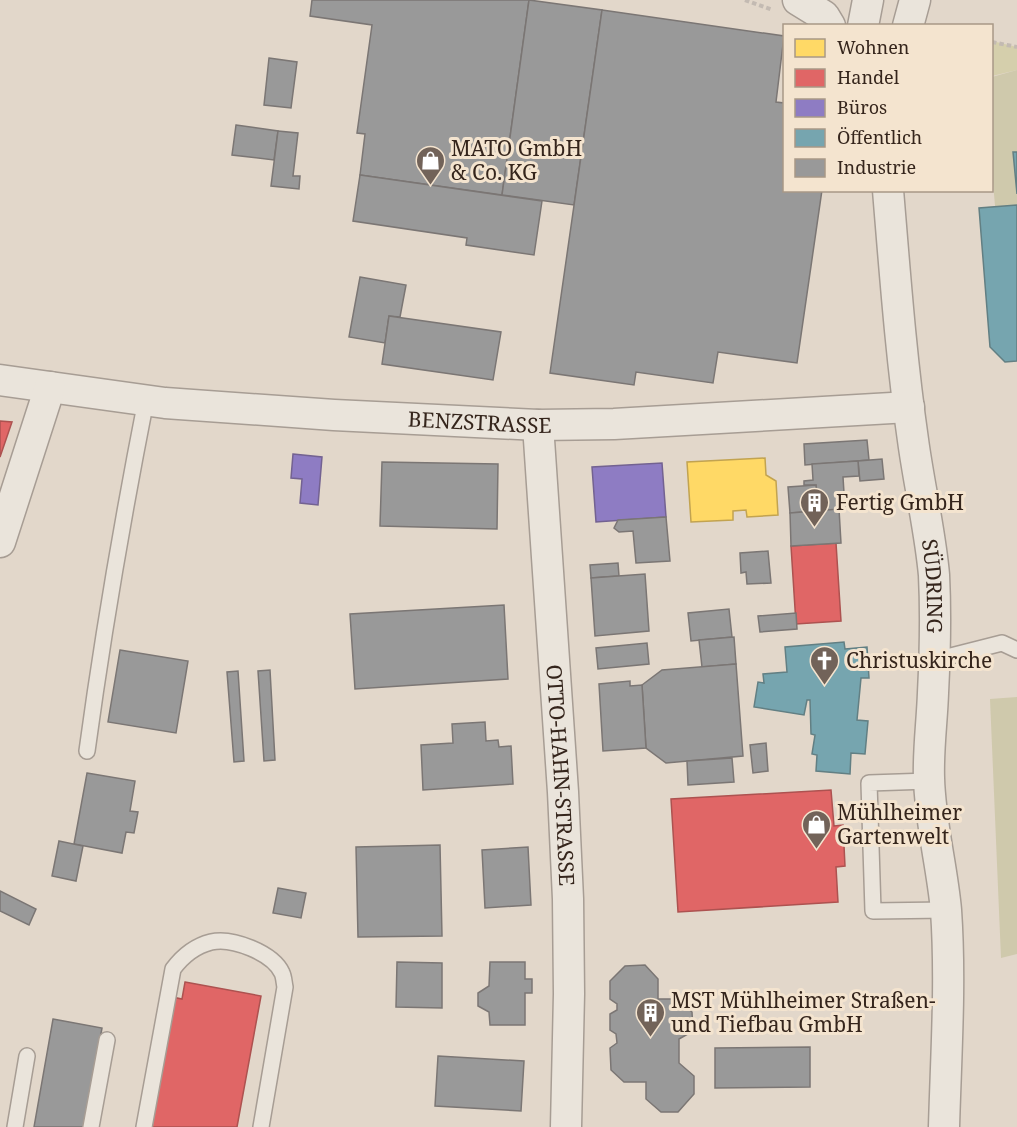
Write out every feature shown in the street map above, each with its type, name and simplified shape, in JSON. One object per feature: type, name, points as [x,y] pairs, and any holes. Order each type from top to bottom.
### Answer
[{"type":"street","points":[[798,0],[824,16],[829,24]]},
{"type":"street","points":[[863,24],[868,0]]},
{"type":"street","points":[[909,24],[915,0]]},
{"type":"street","name":"SÜDRING","points":[[888,192],[914,450],[926,513],[934,574],[935,660],[929,781],[946,910],[948,963],[944,1127]]},
{"type":"street","name":"BENZSTRASSE","points":[[0,380],[146,400],[334,415],[538,424],[614,424],[909,407]]},
{"type":"street","points":[[0,542],[50,387]]},
{"type":"street","name":"OTTO-HAHN-STRASSE","points":[[538,424],[568,899],[566,1127]]},
{"type":"lane","points":[[87,751],[121,528],[146,400]]},
{"type":"lane","points":[[935,660],[1002,643],[1017,650]]},
{"type":"lane","points":[[929,781],[869,783],[873,911],[946,910]]},
{"type":"lane","points":[[144,1127],[173,969],[183,957],[197,948],[211,942],[228,942],[252,948],[269,959],[281,972],[285,987],[261,1127]]},
{"type":"lane","points":[[91,1127],[107,1040]]},
{"type":"lane","points":[[15,1127],[27,1056]]},
{"type":"path","points":[[993,42],[1017,47]]},
{"type":"shaded area","points":[[993,41],[1017,47],[1017,70],[993,76]]},
{"type":"shaded area","points":[[1017,70],[1017,361],[1005,362],[990,347],[979,208],[995,206],[993,77]]},
{"type":"shaded area","points":[[1017,697],[1017,954],[1001,958],[990,699]]},
{"type":"building: Wohnen","points":[[765,458],[766,475],[776,481],[778,515],[747,517],[746,510],[733,511],[733,520],[691,522],[687,462]]},
{"type":"building: Handel","points":[[0,421],[12,422],[0,457]]},
{"type":"building: Handel","name":"Fertig GmbH","points":[[836,543],[841,621],[796,624],[791,546]]},
{"type":"building: Handel","points":[[831,790],[834,826],[843,825],[845,866],[836,867],[838,902],[678,912],[671,799]]},
{"type":"building: Handel","points":[[185,982],[261,996],[237,1127],[149,1127],[172,997],[182,999]]},
{"type":"building: Büros","points":[[293,454],[322,457],[318,505],[300,503],[302,479],[291,478]]},
{"type":"building: Büros","points":[[662,463],[666,517],[596,522],[592,467]]},
{"type":"building: Öffentlich","points":[[1013,152],[1017,152],[1017,194]]},
{"type":"building: Öffentlich","points":[[1017,205],[1017,361],[1005,362],[990,347],[979,208]]},
{"type":"building: Öffentlich","points":[[844,642],[845,649],[867,647],[869,678],[861,678],[857,720],[868,721],[865,754],[851,753],[850,774],[816,771],[817,755],[812,754],[815,735],[811,734],[810,700],[807,700],[804,715],[754,707],[758,682],[764,683],[763,674],[787,672],[785,647]]},
{"type":"building: Industrie","points":[[312,0],[529,0],[502,195],[360,175],[365,134],[357,133],[372,25],[310,16]]},
{"type":"building: Industrie","points":[[529,0],[602,10],[574,205],[502,195]]},
{"type":"building: Industrie","points":[[602,10],[783,36],[776,102],[783,103],[783,192],[822,192],[797,363],[718,352],[713,383],[636,372],[634,385],[550,373]]},
{"type":"building: Industrie","points":[[269,58],[297,62],[291,108],[264,105]]},
{"type":"building: Industrie","points":[[236,125],[278,131],[274,160],[232,155]]},
{"type":"building: Industrie","points":[[278,131],[298,133],[293,176],[300,176],[299,189],[271,186]]},
{"type":"building: Industrie","points":[[360,175],[542,201],[534,255],[466,245],[467,238],[353,221]]},
{"type":"building: Industrie","points":[[360,277],[406,285],[400,317],[389,316],[385,343],[349,337]]},
{"type":"building: Industrie","points":[[389,316],[501,332],[493,380],[382,364]]},
{"type":"building: Industrie","name":"Fertig GmbH","points":[[867,440],[869,460],[805,465],[804,444]]},
{"type":"building: Industrie","name":"Fertig GmbH","points":[[882,459],[884,479],[860,481],[858,461]]},
{"type":"building: Industrie","name":"Fertig GmbH","points":[[858,461],[859,476],[843,477],[845,509],[818,511],[816,485],[804,485],[804,481],[813,480],[812,464]]},
{"type":"building: Industrie","points":[[382,462],[498,464],[497,529],[380,526]]},
{"type":"building: Industrie","points":[[816,485],[818,511],[790,513],[788,487]]},
{"type":"building: Industrie","name":"Fertig GmbH","points":[[839,509],[841,543],[791,546],[790,513]]},
{"type":"building: Industrie","points":[[666,517],[670,561],[636,563],[633,531],[619,532],[614,528],[618,520]]},
{"type":"building: Industrie","points":[[768,551],[771,583],[747,584],[746,572],[741,573],[740,553]]},
{"type":"building: Industrie","points":[[618,563],[619,576],[591,578],[590,565]]},
{"type":"building: Industrie","points":[[645,574],[649,631],[595,636],[591,578]]},
{"type":"building: Industrie","points":[[504,605],[508,679],[355,689],[350,614]]},
{"type":"building: Industrie","points":[[729,609],[732,637],[691,641],[688,613]]},
{"type":"building: Industrie","points":[[796,613],[797,629],[760,632],[758,616]]},
{"type":"building: Industrie","points":[[734,637],[736,664],[702,667],[699,640]]},
{"type":"building: Industrie","points":[[647,643],[649,664],[598,669],[596,648]]},
{"type":"building: Industrie","points":[[120,650],[188,661],[176,733],[108,722]]},
{"type":"building: Industrie","points":[[736,664],[743,756],[666,763],[646,748],[642,685],[662,670]]},
{"type":"building: Industrie","points":[[270,670],[275,760],[264,761],[258,671]]},
{"type":"building: Industrie","points":[[238,671],[244,761],[234,762],[227,672]]},
{"type":"building: Industrie","points":[[630,681],[630,686],[642,685],[646,748],[603,751],[599,684]]},
{"type":"building: Industrie","points":[[485,722],[486,741],[498,740],[499,747],[511,746],[513,784],[423,790],[421,745],[453,743],[452,724]]},
{"type":"building: Industrie","points":[[766,743],[768,771],[753,773],[750,745]]},
{"type":"building: Industrie","points":[[732,758],[734,782],[688,785],[687,761]]},
{"type":"building: Industrie","points":[[87,773],[135,781],[130,811],[138,812],[134,833],[126,832],[122,853],[74,844]]},
{"type":"building: Industrie","points":[[59,841],[83,846],[76,881],[52,876]]},
{"type":"building: Industrie","points":[[440,845],[442,936],[358,937],[356,847]]},
{"type":"building: Industrie","points":[[528,847],[531,905],[485,908],[482,850]]},
{"type":"building: Industrie","points":[[278,888],[306,893],[301,918],[273,913]]},
{"type":"building: Industrie","points":[[0,891],[36,909],[29,925],[0,911]]},
{"type":"building: Industrie","points":[[397,962],[442,963],[442,1008],[396,1007]]},
{"type":"building: Industrie","points":[[490,962],[525,962],[525,979],[532,979],[532,993],[525,993],[525,1025],[490,1025],[489,1012],[478,1006],[478,993],[489,986]]},
{"type":"building: Industrie","name":"MST Mühlheimer Straßen- und Tiefbau GmbH","points":[[645,965],[658,979],[658,999],[676,999],[692,1012],[693,1031],[679,1039],[679,1063],[694,1076],[694,1094],[678,1112],[661,1112],[646,1099],[646,1082],[624,1082],[611,1070],[610,1048],[617,1043],[616,1034],[610,1030],[610,1014],[617,1010],[617,1004],[610,999],[610,981],[625,966]]},
{"type":"building: Industrie","points":[[53,1019],[102,1028],[84,1127],[34,1127]]},
{"type":"building: Industrie","points":[[810,1047],[810,1087],[715,1088],[715,1048]]},
{"type":"building: Industrie","points":[[438,1056],[524,1061],[521,1111],[435,1106]]},
{"type":"place","name":"MATO GmbH & Co. KG","points":[[430,186]]},
{"type":"place","name":"Fertig GmbH","points":[[815,528]]},
{"type":"place","name":"Christuskirche","points":[[825,686]]},
{"type":"place","name":"Mühlheimer Gartenwelt","points":[[816,850]]},
{"type":"place","name":"MST Mühlheimer Straßen- und Tiefbau GmbH","points":[[650,1038]]}]
